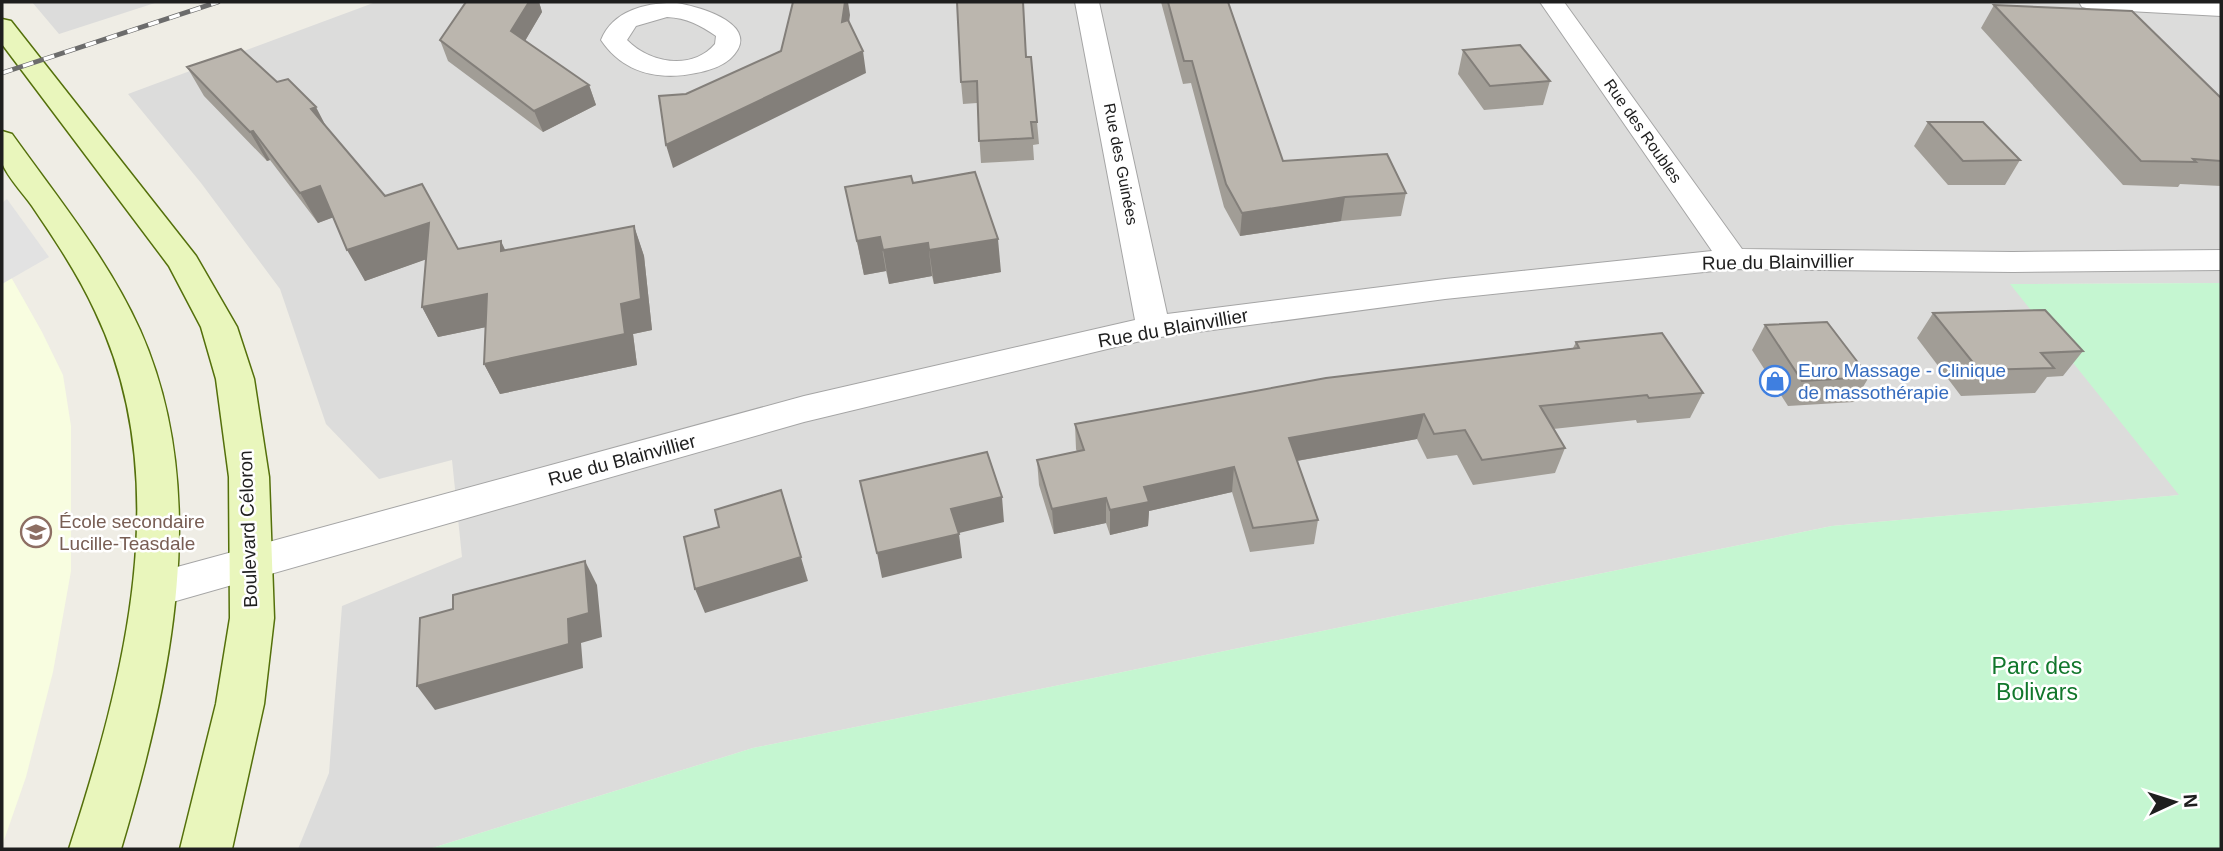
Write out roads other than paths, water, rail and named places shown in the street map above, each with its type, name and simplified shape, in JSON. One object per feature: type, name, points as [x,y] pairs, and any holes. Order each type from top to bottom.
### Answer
[{"type":"street","name":"Rue des Guinées","points":[[1087,2],[1153,327]]},
{"type":"street","name":"Rue des Roubles","points":[[1552,2],[1733,260]]},
{"type":"street","points":[[2091,2],[2221,9]]},
{"type":"street","name":"Boulevard Céloron","points":[[2,27],[170,242],[219,327],[235,380],[249,477],[251,618],[240,704],[206,849]]},
{"type":"street","points":[[2,140],[100,288],[133,356],[146,404],[156,472],[158,553],[144,671],[130,731],[95,849]]},
{"type":"street","name":"Rue du Blainvillier","points":[[155,590],[251,561],[804,409],[1153,327],[1445,289],[1733,260],[2221,260]]},
{"type":"railway","points":[[2,73],[218,2]]},
{"type":"place","name":"Euro Massage - Clinique de massothérapie","points":[[1775,381]]},
{"type":"place","name":"École secondaire Lucille-Teasdale","points":[[36,532]]},
{"type":"park label","name":"Parc des Bolivars","points":[[2037,679]]}]
